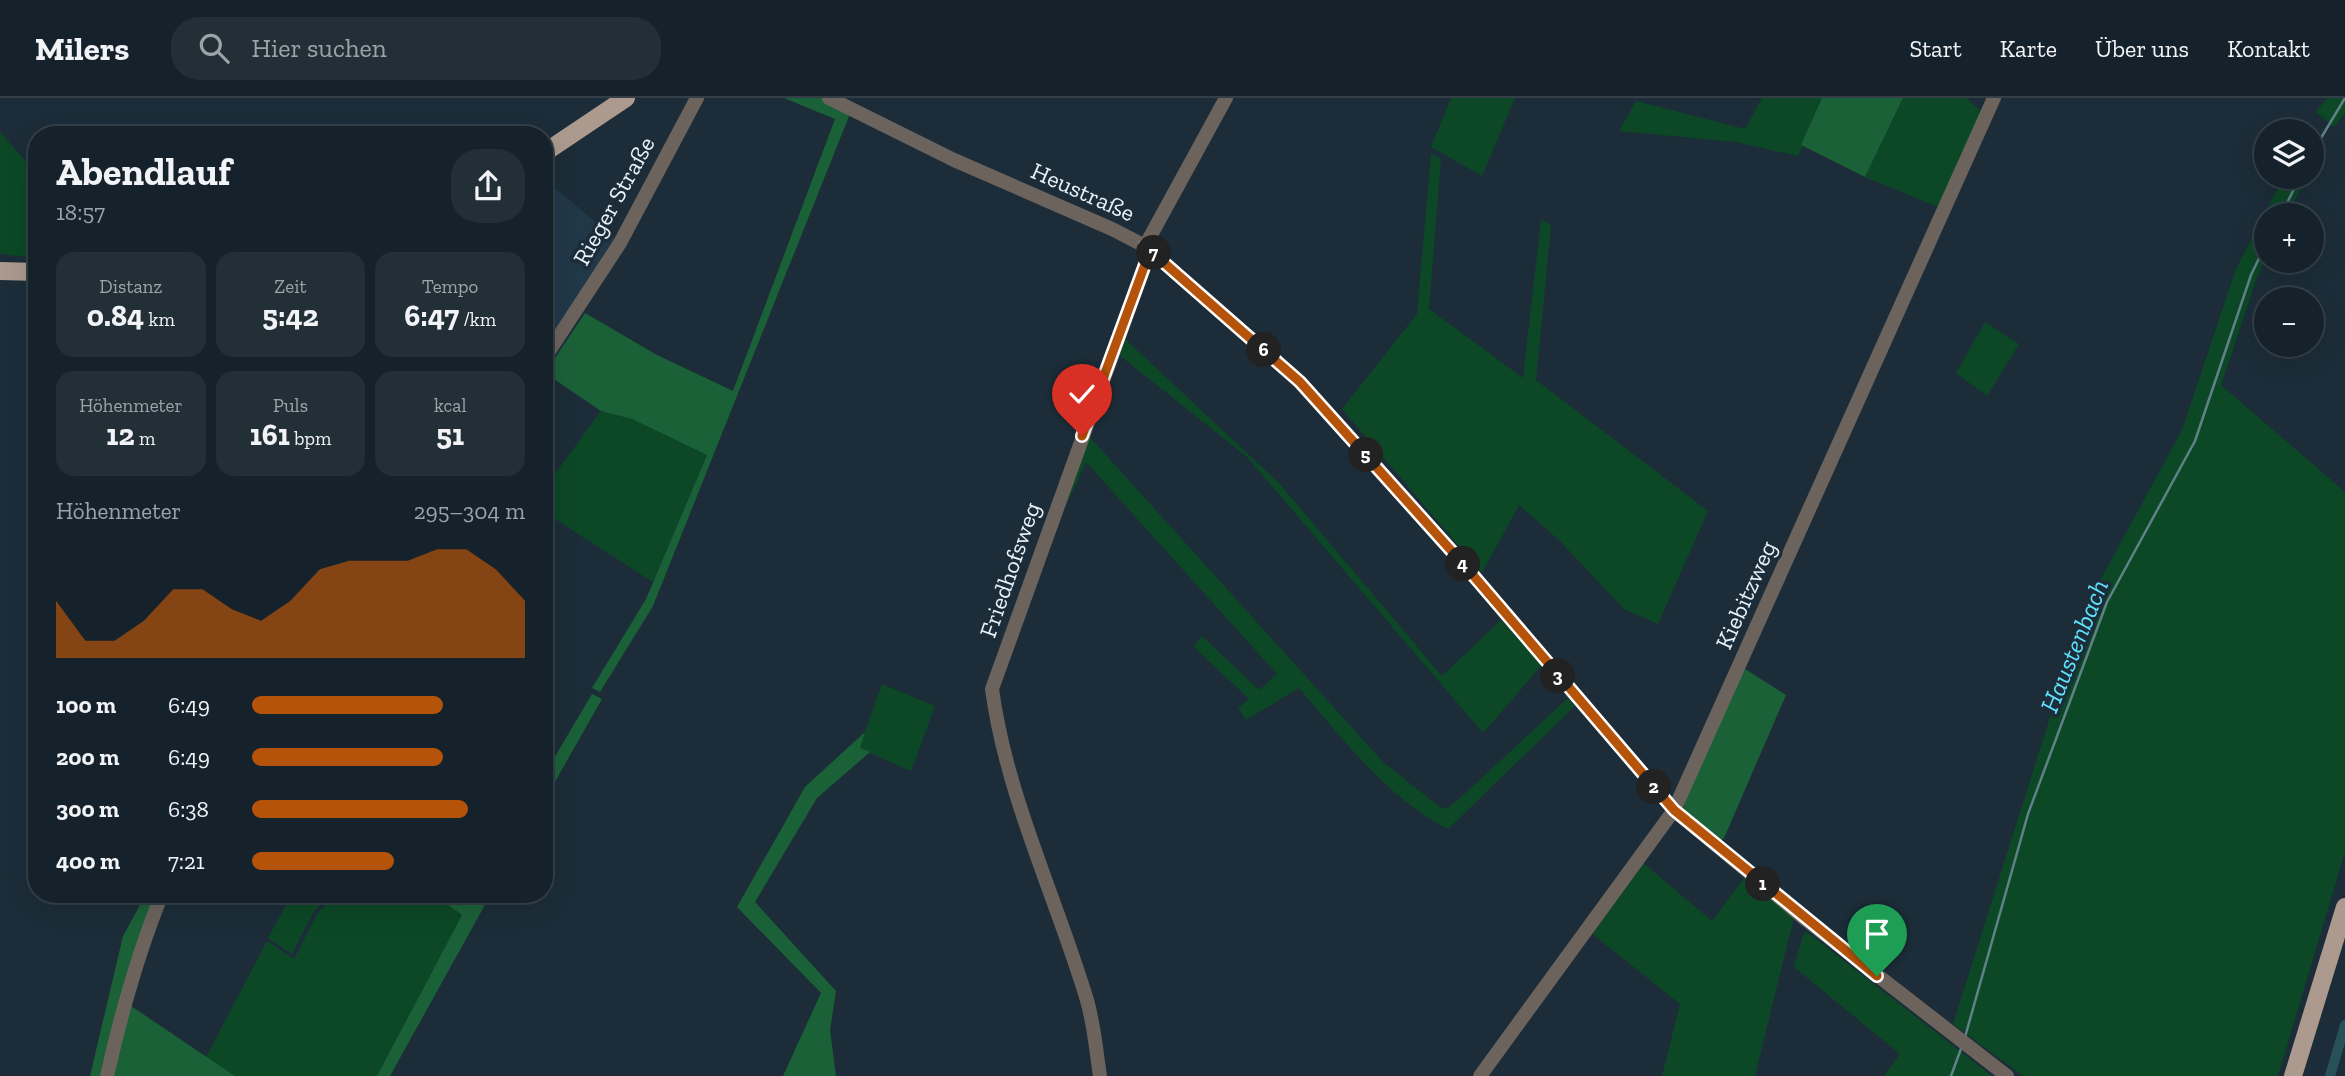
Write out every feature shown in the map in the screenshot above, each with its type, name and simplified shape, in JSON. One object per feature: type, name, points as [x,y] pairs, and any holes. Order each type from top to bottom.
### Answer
[{"type":"main road","points":[[553,147],[626,98]]},
{"type":"main road","points":[[0,271],[28,272]]},
{"type":"main road","points":[[2293,1076],[2345,907]]},
{"type":"street","name":"Rieger Straße","points":[[553,345],[620,243],[697,98]]},
{"type":"street","name":"Heustraße","points":[[829,98],[954,160],[1145,246],[1300,382],[1466,567],[1674,810],[1948,1033],[2007,1076]]},
{"type":"street","name":"Friedhofsweg","points":[[1100,1076],[1087,1000],[1024,816],[996,715],[992,689],[1147,259],[1145,246],[1226,98]]},
{"type":"street","name":"Kiebitzweg","points":[[1480,1076],[1674,810],[1994,98]]},
{"type":"street","points":[[107,1076],[120,1017],[159,903]]},
{"type":"shaded area","points":[[553,186],[615,238],[553,337]]},
{"type":"green space","points":[[784,98],[840,98],[849,116],[653,606],[600,692],[592,688],[646,599],[707,455],[632,419],[601,411],[553,378],[553,361],[585,313],[657,355],[733,391],[835,119]]},
{"type":"green space","points":[[1451,98],[1515,98],[1482,176],[1431,147]]},
{"type":"green space","points":[[1762,98],[1822,98],[1798,156],[1736,142],[1619,131],[1636,101],[1745,129]]},
{"type":"green space","points":[[1822,98],[1903,98],[1865,177],[1801,145]]},
{"type":"green space","points":[[1903,98],[1966,98],[1981,111],[1938,207],[1865,177]]},
{"type":"green space","points":[[2327,98],[2345,98],[2345,112],[2334,127],[2316,112]]},
{"type":"green space","points":[[0,132],[28,164],[28,257],[0,254]]},
{"type":"green space","points":[[1431,154],[1441,159],[1429,309],[1523,378],[1541,219],[1551,226],[1536,380],[1708,511],[1658,624],[1624,609],[1559,540],[1519,505],[1482,573],[1342,409],[1417,314]]},
{"type":"green space","points":[[2278,189],[2301,189],[2293,203],[2270,203]]},
{"type":"green space","points":[[2254,234],[2254,273],[2259,273],[2221,385],[2345,492],[2345,852],[2278,1076],[2023,1076],[1953,1024],[2084,610],[2182,430],[2236,269]]},
{"type":"green space","points":[[1985,322],[2019,344],[1987,396],[1956,373]]},
{"type":"green space","points":[[1124,338],[1278,482],[1442,676],[1501,620],[1542,665],[1483,733],[1247,457],[1118,354]]},
{"type":"green space","points":[[601,411],[632,419],[707,455],[653,582],[553,518],[553,477]]},
{"type":"green space","points":[[1087,434],[1384,763],[1440,807],[1446,809],[1458,800],[1568,698],[1575,706],[1448,829],[1405,801],[1385,784],[1299,688],[1246,720],[1238,708],[1249,699],[1194,647],[1202,636],[1259,690],[1277,674],[1086,462],[1058,523]]},
{"type":"green space","points":[[1742,667],[1786,695],[1724,838],[1719,842],[1685,814],[1683,802]]},
{"type":"green space","points":[[882,684],[935,706],[911,771],[859,748]]},
{"type":"green space","points":[[592,694],[602,699],[553,785],[553,760]]},
{"type":"green space","points":[[865,732],[860,748],[870,752],[817,798],[755,902],[836,991],[830,1030],[836,1076],[783,1076],[821,993],[737,907],[805,787]]},
{"type":"green space","points":[[1642,862],[1712,921],[1745,877],[1794,917],[1755,1076],[1662,1076],[1680,1004],[1591,933]]},
{"type":"green space","points":[[141,903],[154,903],[103,1076],[90,1076],[123,936]]},
{"type":"green space","points":[[287,903],[322,903],[313,913],[292,954],[268,938]]},
{"type":"green space","points":[[327,903],[445,903],[462,915],[377,1076],[235,1076],[206,1057],[267,941],[294,959],[317,914]]},
{"type":"green space","points":[[445,903],[486,903],[390,1076],[377,1076],[462,915]]},
{"type":"green space","points":[[1807,932],[1992,1076],[1884,1076],[1900,1054],[1794,967],[1803,935]]},
{"type":"green space","points":[[128,1004],[235,1076],[111,1076]]},
{"type":"waterway","name":"Haustenbach","points":[[2324,133],[2345,98]]},
{"type":"waterway","name":"Haustenbach","points":[[2287,203],[2294,189]]},
{"type":"waterway","name":"Haustenbach","points":[[1965,1037],[2028,814],[2107,602],[2195,441],[2254,269]]},
{"type":"waterway","points":[[2330,1076],[2345,1025]]},
{"type":"waterway","name":"Haustenbach","points":[[1951,1076],[1962,1046]]},
{"type":"route","points":[[1082,436],[1147,259],[1145,246],[1300,382],[1466,567],[1674,810],[1877,976]]}]
